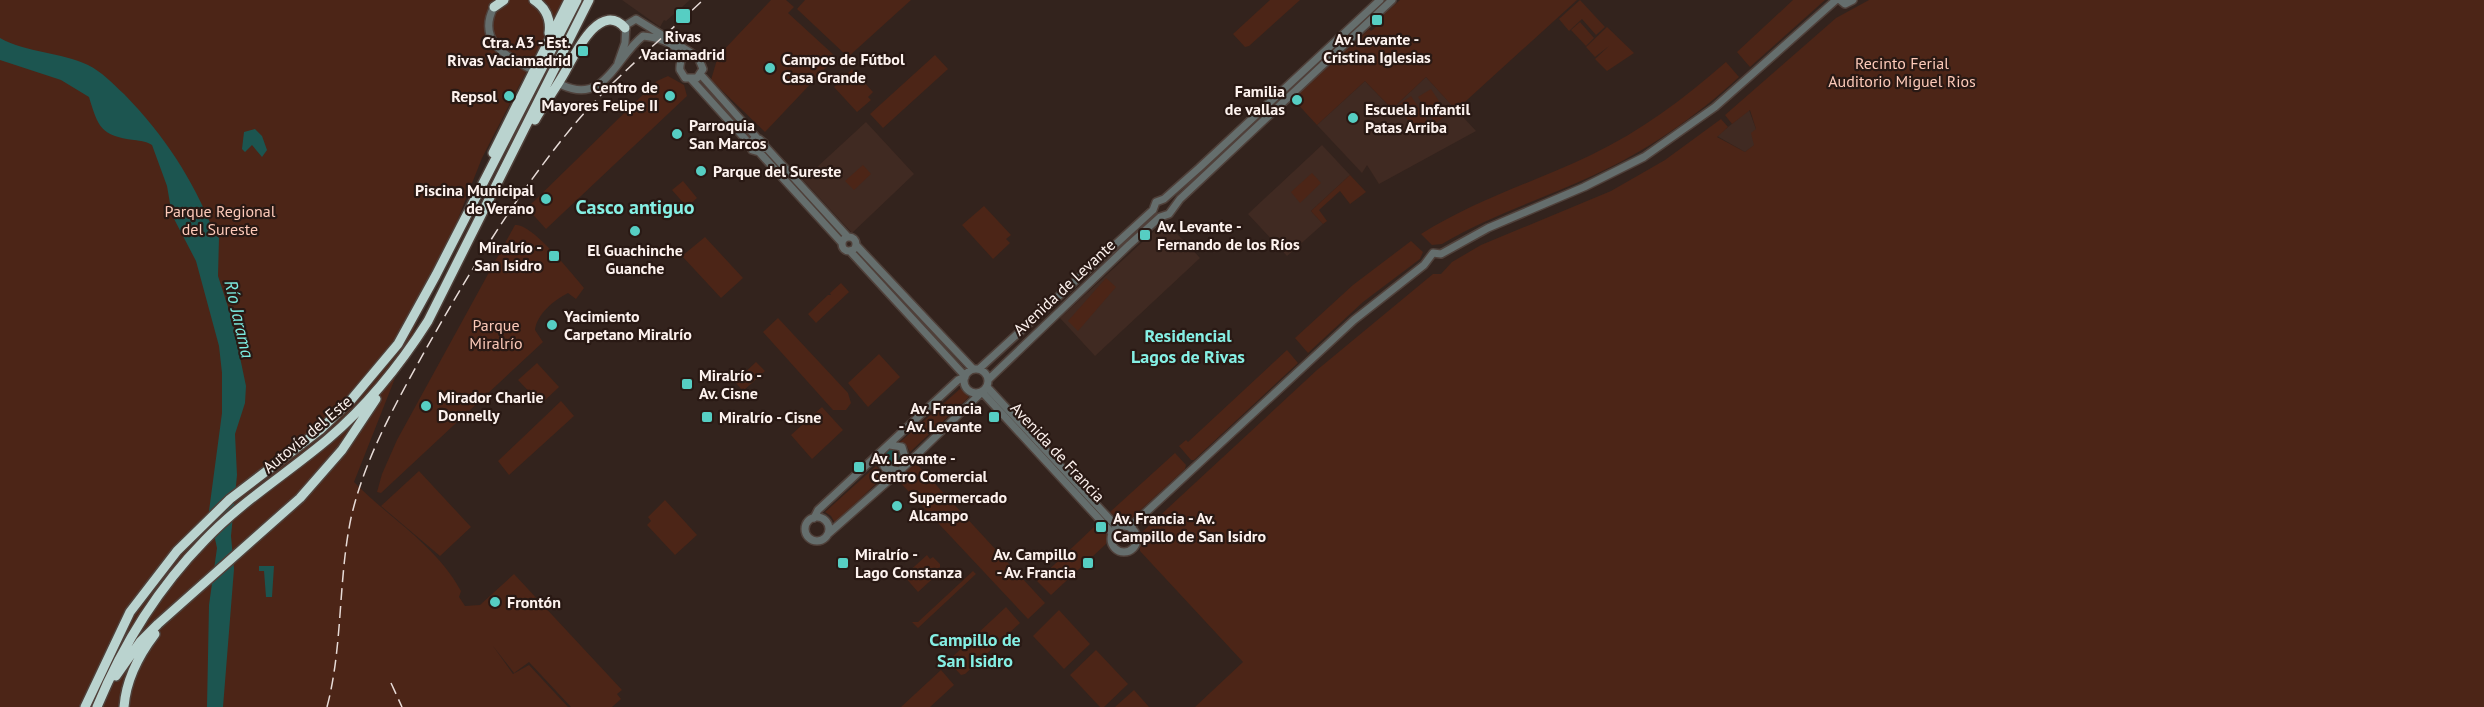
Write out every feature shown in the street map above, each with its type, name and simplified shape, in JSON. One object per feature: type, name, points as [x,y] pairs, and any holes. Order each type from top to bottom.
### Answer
[{"type":"highway","points":[[534,0],[544,8],[548,16],[549,33],[545,47]]},
{"type":"highway","points":[[462,224],[499,139],[569,0]]},
{"type":"highway","name":"Autovía del Este","points":[[85,707],[130,612],[177,551],[230,499],[320,430],[379,368],[416,314],[577,0]]},
{"type":"highway","name":"Autovía del Este","points":[[97,707],[134,629],[176,571],[237,510],[329,438],[390,376],[428,321],[589,0]]},
{"type":"highway","points":[[518,143],[525,136],[563,75],[590,24],[603,15],[612,15],[619,19],[626,32]]},
{"type":"highway","points":[[102,707],[117,674],[140,642],[300,498],[342,450],[390,376]]},
{"type":"highway","points":[[80,707],[109,644],[130,612]]},
{"type":"highway","points":[[124,707],[132,673],[144,649],[171,613]]},
{"type":"street","points":[[1380,0],[1164,199],[1155,202],[1153,210],[1160,217],[1167,216],[1171,207],[1392,0]]},
{"type":"street","points":[[1130,527],[1137,539],[1134,547],[1128,552],[1120,552],[1114,548],[1110,540],[1114,530],[1130,527],[1354,320],[1424,266],[1433,254],[1441,254],[1488,228],[1584,187],[1644,157],[1715,107],[1838,0],[1845,4],[1853,0]]},
{"type":"street","points":[[499,2],[488,22],[494,44],[502,53],[529,68]]},
{"type":"street","points":[[618,63],[627,23],[634,19],[694,56],[703,64],[701,75]]},
{"type":"street","points":[[562,85],[578,91],[595,88],[607,79],[641,38],[644,25]]},
{"type":"street","points":[[626,32],[631,39],[641,38],[668,44],[677,50],[681,61],[680,72],[691,80],[750,144],[752,150],[759,152],[842,243],[844,249],[850,251],[965,377],[967,389],[975,393],[983,391]]},
{"type":"street","points":[[681,61],[694,56]]},
{"type":"street","points":[[691,80],[701,75]]},
{"type":"street","points":[[701,75],[848,237],[854,239],[856,245],[988,379],[983,391],[907,464],[820,541],[808,536],[806,525],[814,518],[818,510],[958,380],[976,369]]},
{"type":"street","points":[[750,144],[757,138]]},
{"type":"street","points":[[759,152],[764,146]]},
{"type":"street","points":[[1164,199],[1171,207]]},
{"type":"street","name":"Avenida de Levante","points":[[976,369],[1153,210]]},
{"type":"street","name":"Avenida de Levante","points":[[988,379],[1160,217]]},
{"type":"street","points":[[842,243],[848,237]]},
{"type":"street","points":[[850,251],[856,245]]},
{"type":"street","name":"Avenida de Francia","points":[[983,391],[1114,530]]},
{"type":"street","points":[[890,445],[902,447],[907,464]]},
{"type":"street","points":[[881,453],[881,462],[885,468],[899,471]]},
{"type":"street","points":[[814,518],[823,518],[827,522],[828,534]]},
{"type":"shaded area","points":[[622,0],[690,0],[666,21],[664,20],[660,27]]},
{"type":"shaded area","points":[[1426,77],[1476,131],[1379,184],[1367,165],[1362,173],[1317,125],[1365,81],[1392,109]]},
{"type":"shaded area","points":[[1749,110],[1756,129],[1755,145],[1745,152],[1717,136]]},
{"type":"shaded area","points":[[866,122],[914,174],[852,233],[803,180]]},
{"type":"shaded area","points":[[1322,145],[1350,175],[1311,211],[1323,224],[1287,256],[1248,214]]},
{"type":"shaded area","points":[[1165,221],[1200,258],[1095,356],[1060,318]]},
{"type":"green space","name":"Parque Regional del Sureste","points":[[0,0],[563,0],[482,158],[354,482],[439,560],[461,591],[459,597],[465,606],[480,605],[514,574],[622,690],[617,694],[621,699],[612,707],[571,707],[529,662],[514,673],[493,646],[513,674],[529,665],[568,707],[0,707]]},
{"type":"green space","name":"Campos de Fútbol Casa Grande","points":[[771,0],[786,0],[794,7],[788,13],[836,57],[765,132],[711,80],[718,56]]},
{"type":"green space","points":[[805,0],[911,0],[848,57],[797,9]]},
{"type":"green space","points":[[1270,0],[1300,0],[1249,46],[1245,47],[1233,34]]},
{"type":"green space","points":[[1400,0],[1577,0],[1456,110],[1426,77],[1392,109],[1365,81],[1317,125],[1293,99],[1369,29],[1371,31],[1376,27],[1373,24]]},
{"type":"green space","points":[[1580,0],[1605,27],[1596,35],[1582,19],[1569,31],[1559,19]]},
{"type":"green space","points":[[1793,0],[1825,0],[1750,67],[1737,52]]},
{"type":"green space","name":"Recinto Ferial Auditorio Miguel Rios","points":[[1869,0],[2484,0],[2484,707],[1195,707],[1243,662],[1140,551],[1140,534],[1317,370],[1433,274],[1441,274],[1452,262],[1481,245],[1611,191],[1665,160],[1721,119],[1728,127],[1717,137],[1745,152],[1754,145],[1751,133],[1756,129],[1750,110],[1732,124],[1725,115],[1836,18]]},
{"type":"green space","points":[[1580,22],[1594,38],[1586,46],[1571,30]]},
{"type":"green space","points":[[1607,27],[1634,53],[1607,71],[1595,59],[1609,46],[1595,57],[1586,47]]},
{"type":"green space","points":[[935,55],[948,69],[883,128],[870,114]]},
{"type":"green space","points":[[1726,62],[1739,77],[1688,120],[1631,156],[1592,176],[1497,216],[1442,244],[1432,245],[1421,234],[1483,201],[1570,165],[1609,146],[1662,113]]},
{"type":"green space","points":[[852,69],[873,92],[868,97],[871,100],[857,112],[834,87]]},
{"type":"green space","points":[[668,76],[684,85],[687,96],[546,229],[527,208],[657,81]]},
{"type":"green space","points":[[1431,89],[1448,115],[1435,123],[1418,97]]},
{"type":"green space","points":[[1411,96],[1428,122],[1415,131],[1398,105]]},
{"type":"green space","points":[[863,165],[871,174],[854,190],[845,181]]},
{"type":"green space","points":[[1312,173],[1321,183],[1300,203],[1291,192]]},
{"type":"green space","points":[[1350,175],[1366,192],[1350,204],[1340,191],[1319,210],[1327,221],[1323,224],[1311,211]]},
{"type":"green space","points":[[683,181],[697,198],[687,207],[672,190]]},
{"type":"green space","points":[[984,206],[1011,235],[1006,239],[1010,243],[993,259],[962,225]]},
{"type":"green space","name":"Parque Miralrío","points":[[515,225],[522,226],[541,240],[584,288],[576,299],[568,293],[547,308],[539,318],[535,330],[543,342],[381,493],[377,492],[397,440]]},
{"type":"green space","points":[[705,237],[743,278],[721,298],[682,256]]},
{"type":"green space","points":[[1411,241],[1423,252],[1420,259],[1363,302],[1308,353],[1295,338],[1353,285]]},
{"type":"green space","points":[[1106,278],[1116,287],[1078,331],[1068,321]]},
{"type":"green space","points":[[841,283],[849,292],[816,323],[808,314],[828,295],[831,295],[830,293]]},
{"type":"green space","points":[[778,318],[848,393],[851,403],[846,410],[833,410],[763,332]]},
{"type":"green space","points":[[1287,350],[1298,363],[1194,460],[1191,460],[1179,446],[1186,440],[1188,442]]},
{"type":"green space","points":[[879,354],[900,377],[868,407],[848,383]]},
{"type":"green space","points":[[756,362],[765,371],[743,391],[735,382]]},
{"type":"green space","points":[[537,363],[559,387],[541,404],[518,380]]},
{"type":"green space","points":[[961,388],[969,397],[910,452],[907,446],[900,442]]},
{"type":"green space","points":[[561,401],[574,416],[509,475],[498,461]]},
{"type":"green space","points":[[822,407],[843,430],[812,459],[791,435]]},
{"type":"green space","points":[[1175,453],[1186,465],[1185,469],[1132,518],[1120,519],[1110,512]]},
{"type":"green space","points":[[914,461],[1045,603],[1028,619],[895,477]]},
{"type":"green space","points":[[876,466],[885,475],[835,523],[825,512]]},
{"type":"green space","points":[[419,471],[471,527],[440,556],[381,506]]},
{"type":"green space","points":[[665,500],[697,535],[675,555],[647,525],[651,521],[648,517]]},
{"type":"green space","points":[[1096,525],[1108,532],[1106,544],[1051,595],[1037,581]]},
{"type":"green space","points":[[927,555],[940,564],[940,572],[918,592],[904,576]]},
{"type":"green space","points":[[973,571],[976,574],[918,628],[912,622],[918,622]]},
{"type":"green space","points":[[1006,607],[1020,623],[965,674],[961,675],[948,661]]},
{"type":"green space","points":[[1059,610],[1090,644],[1064,669],[1033,636]]},
{"type":"green space","points":[[1096,650],[1128,684],[1104,707],[1100,707],[1070,675]]},
{"type":"green space","points":[[941,670],[954,685],[930,707],[901,707]]},
{"type":"green space","points":[[1134,690],[1149,707],[1115,707]]},
{"type":"water","points":[[0,38],[21,47],[78,61],[93,68],[111,82],[139,110],[165,142],[187,176],[219,238],[218,276],[232,319],[246,386],[245,403],[235,434],[237,475],[231,536],[234,569],[223,707],[207,707],[209,605],[217,548],[209,511],[222,413],[222,373],[219,346],[196,261],[172,215],[167,186],[152,145],[108,133],[98,123],[89,97],[61,80],[0,60]]},
{"type":"water","points":[[255,129],[262,136],[267,150],[262,157],[252,145],[245,152],[242,149],[244,132]]},
{"type":"water","points":[[893,449],[899,452],[902,458],[899,464],[893,467],[887,464],[884,458],[887,452]]},
{"type":"water","points":[[259,566],[274,566],[272,597],[266,597],[264,571],[259,571]]},
{"type":"railway","points":[[327,707],[336,660],[344,565],[351,518],[364,473],[382,431],[477,262],[513,206],[552,152],[604,92],[703,0]]},
{"type":"railway","points":[[391,683],[402,707]]},
{"type":"place","name":"Rivas Vaciamadrid","points":[[683,16]]},
{"type":"place","name":"Av. Levante - Cristina Iglesias","points":[[1377,20]]},
{"type":"place","name":"Ctra. A3 - Est. Rivas Vaciamadrid","points":[[583,51]]},
{"type":"place","name":"Campos de Fútbol Casa Grande","points":[[770,68]]},
{"type":"place","name":"Repsol","points":[[509,96]]},
{"type":"place","name":"Centro de Mayores Felipe II","points":[[670,96]]},
{"type":"place","name":"Familia de vallas","points":[[1297,100]]},
{"type":"place","name":"Escuela Infantil Patas Arriba","points":[[1353,118]]},
{"type":"place","name":"Parroquia San Marcos","points":[[677,134]]},
{"type":"place","name":"Parque del Sureste","points":[[701,171]]},
{"type":"place","name":"Piscina Municipal de Verano","points":[[546,199]]},
{"type":"place","name":"El Guachinche Guanche","points":[[635,231]]},
{"type":"place","name":"Av. Levante - Fernando de los Ríos","points":[[1145,235]]},
{"type":"place","name":"Miralrío - San Isidro","points":[[554,256]]},
{"type":"place","name":"Yacimiento Carpetano Miralrío","points":[[552,325]]},
{"type":"place","name":"Miralrío - Av. Cisne","points":[[687,384]]},
{"type":"place","name":"Mirador Charlie Donnelly","points":[[426,406]]},
{"type":"place","name":"Miralrío - Cisne","points":[[707,417]]},
{"type":"place","name":"Av. Francia - Av. Levante","points":[[994,417]]},
{"type":"place","name":"Av. Levante - Centro Comercial","points":[[859,467]]},
{"type":"place","name":"Supermercado Alcampo","points":[[897,506]]},
{"type":"place","name":"Av. Francia - Av. Campillo de San Isidro","points":[[1101,527]]},
{"type":"place","name":"Miralrío - Lago Constanza","points":[[843,563]]},
{"type":"place","name":"Av. Campillo - Av. Francia","points":[[1088,563]]},
{"type":"place","name":"Frontón","points":[[495,602]]},
{"type":"district","name":"Casco antiguo","points":[[635,207]]},
{"type":"district","name":"Residencial Lagos de Rivas","points":[[1188,346]]},
{"type":"district","name":"Campillo de San Isidro","points":[[975,650]]},
{"type":"water label","name":"Río Jarama","points":[[239,319]]}]
